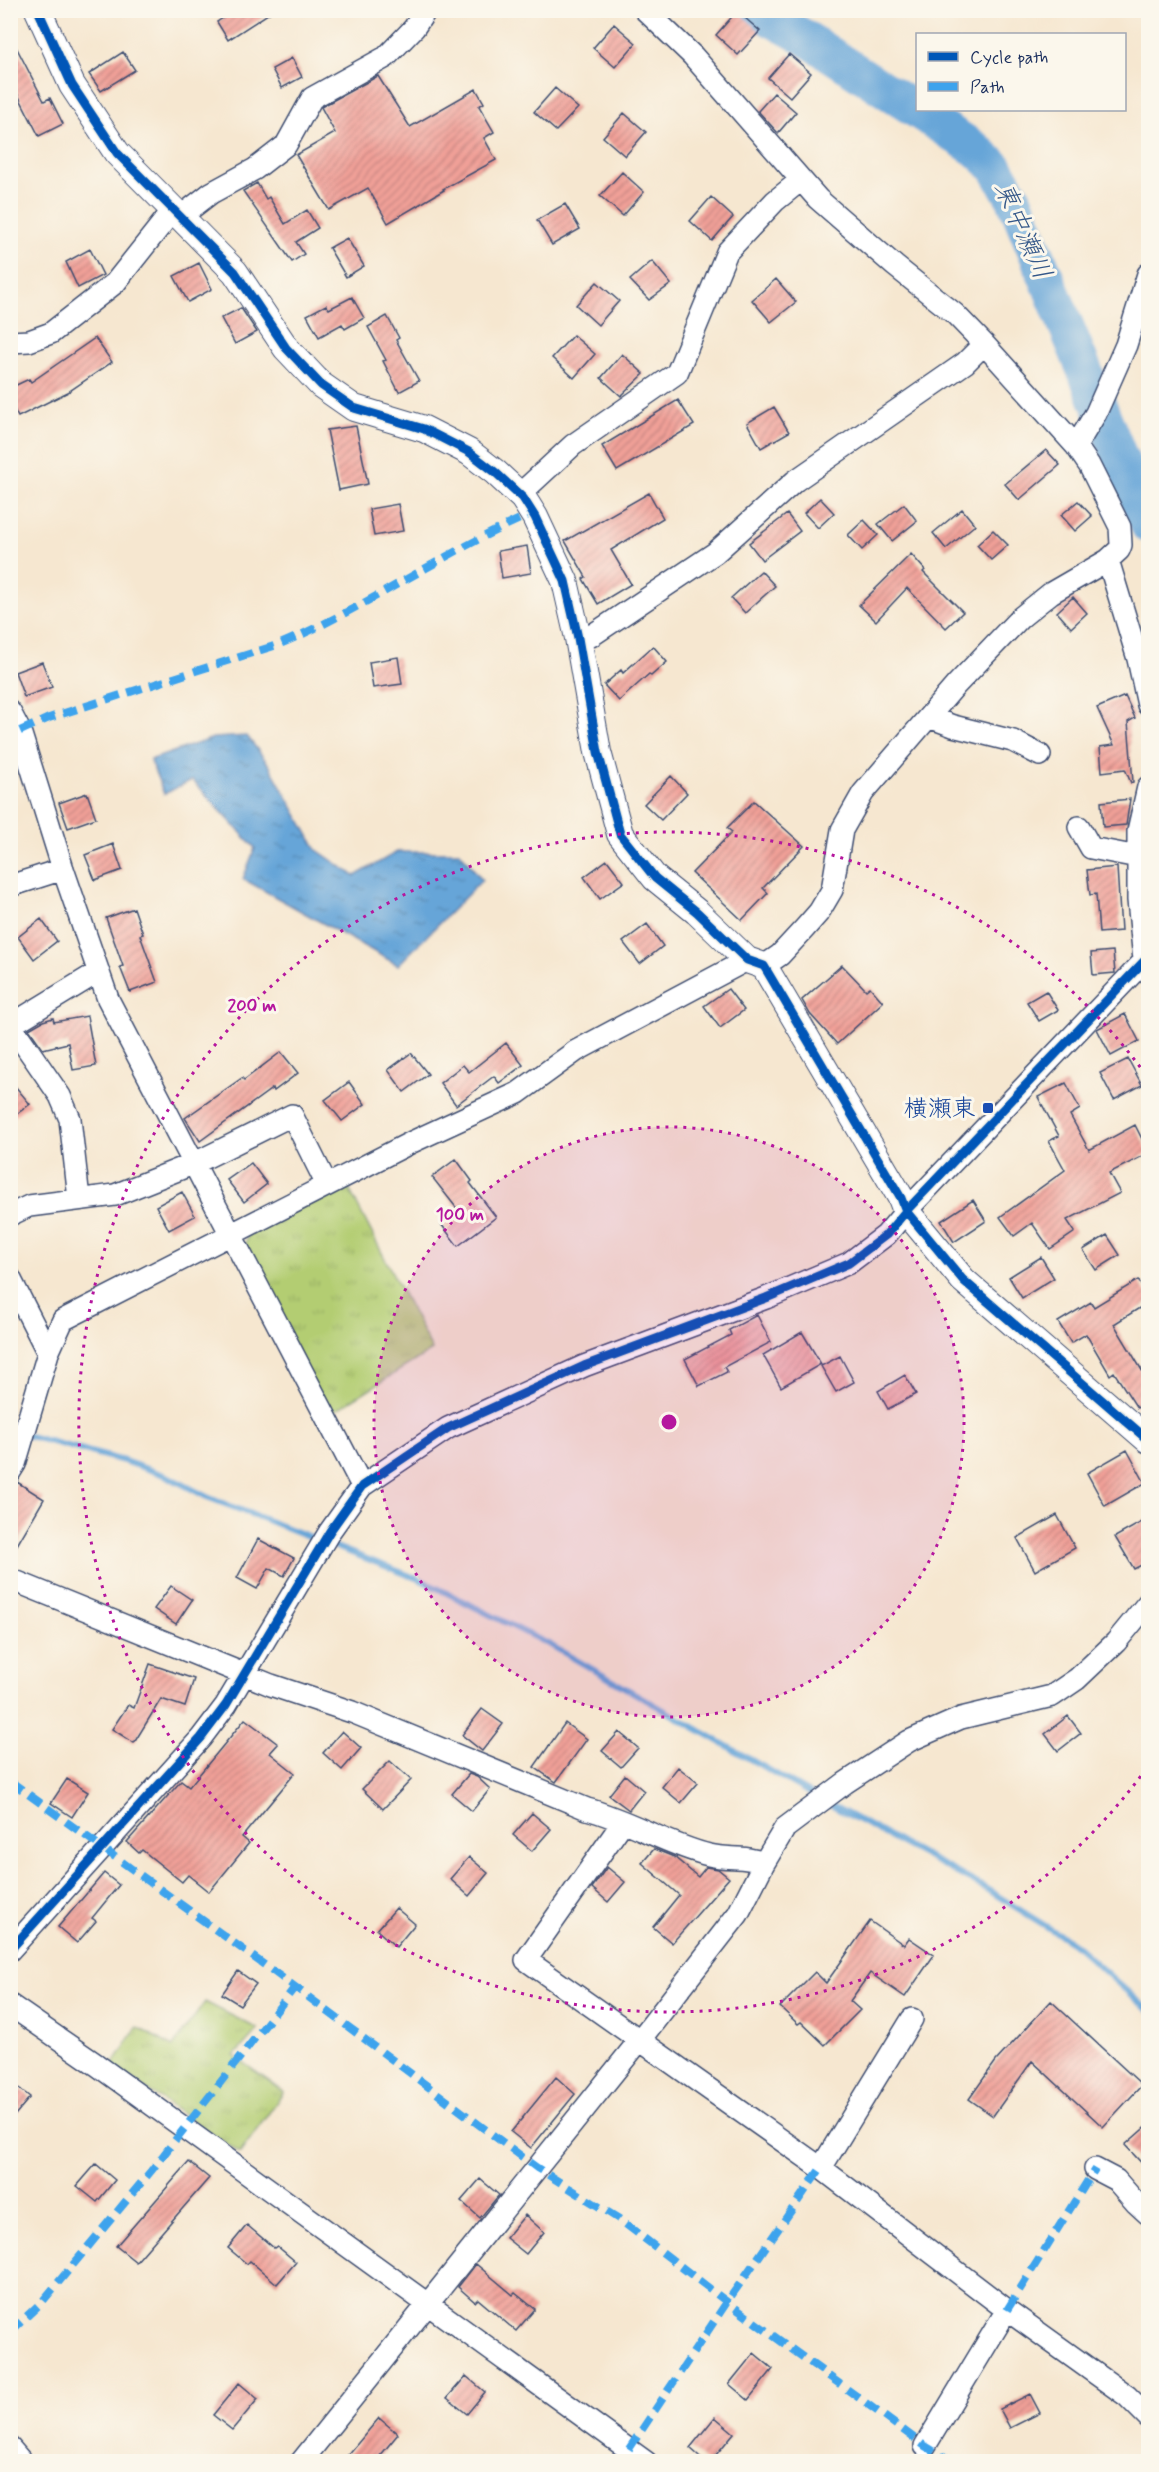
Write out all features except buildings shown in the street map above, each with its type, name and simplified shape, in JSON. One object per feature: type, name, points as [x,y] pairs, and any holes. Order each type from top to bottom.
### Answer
[{"type":"street","points":[[38,10],[72,85],[117,153],[235,272],[286,348],[321,385],[354,408],[424,429],[469,452],[519,495],[535,517],[565,581],[578,638],[598,752],[620,834],[655,878],[755,963],[901,1198],[906,1211],[963,1281],[1149,1440]]},
{"type":"street","points":[[10,342],[28,341],[51,333],[115,283],[176,214],[255,169],[286,145],[312,98],[386,57],[414,28],[426,10]]},
{"type":"street","points":[[14,1463],[28,1424],[48,1353],[63,1320],[412,1142],[518,1093],[584,1046],[755,963],[780,955],[819,912],[832,890],[842,830],[863,794],[963,677],[1020,618],[1051,593],[1108,560],[1119,550],[1120,527],[1089,465],[1076,446],[955,314],[895,266],[818,199],[693,56],[645,10]]},
{"type":"street","points":[[519,495],[573,445],[677,373],[727,252],[775,201],[801,180]]},
{"type":"street","points":[[1076,446],[1099,405],[1126,345],[1149,274]]},
{"type":"street","points":[[578,638],[591,636],[715,553],[795,481],[965,363],[984,344]]},
{"type":"street","points":[[1108,560],[1138,659],[1149,705]]},
{"type":"street","points":[[10,712],[20,730],[63,869],[108,999],[362,1486]]},
{"type":"street","points":[[929,717],[952,726],[1012,741],[1040,755]]},
{"type":"street","points":[[10,1950],[201,1738],[226,1705],[330,1531],[362,1486],[448,1428],[584,1366],[766,1298],[849,1263],[886,1235],[906,1211],[1146,958],[1138,900],[1138,831],[1149,787]]},
{"type":"street","points":[[1079,827],[1091,848],[1138,857]]},
{"type":"street","points":[[10,886],[63,869]]},
{"type":"street","points":[[79,1199],[70,1119],[60,1096],[11,1025],[98,972]]},
{"type":"street","points":[[10,1215],[30,1206],[115,1195],[195,1163],[292,1115],[327,1185]]},
{"type":"street","points":[[10,1278],[48,1353]]},
{"type":"street","points":[[10,1579],[244,1672],[271,1685],[352,1712],[710,1855],[751,1857],[764,1863]]},
{"type":"street","points":[[301,2462],[738,1914],[785,1828],[810,1808],[909,1741],[960,1718],[1052,1696],[1077,1679],[1116,1642],[1149,1603]]},
{"type":"street","points":[[623,1822],[526,1960],[821,2168],[1007,2310],[1127,2396],[1149,2417]]},
{"type":"street","points":[[10,2005],[646,2462]]},
{"type":"street","points":[[821,2168],[912,2019]]},
{"type":"street","points":[[1095,2169],[1116,2180],[1149,2214]]},
{"type":"street","points":[[925,2446],[1007,2310]]},
{"type":"street","points":[[10,2448],[22,2462]]},
{"type":"green space","points":[[346,1183],[432,1350],[328,1415],[245,1246],[248,1234]]},
{"type":"green space","points":[[205,2002],[258,2029],[234,2056],[284,2092],[240,2153],[112,2066],[137,2027],[173,2047]]},
{"type":"water","points":[[247,736],[269,765],[317,850],[355,876],[397,852],[460,852],[482,880],[398,965],[243,879],[255,848],[192,780],[164,794],[150,760],[213,738]]},
{"type":"waterway","name":"東中瀬川","points":[[755,10],[804,37],[916,110]]},
{"type":"waterway","name":"東中瀬川","points":[[917,111],[977,150],[996,168],[1014,199],[1148,525]]},
{"type":"waterway","points":[[10,1431],[124,1461],[167,1476],[207,1497],[421,1580],[552,1646],[818,1798]]},
{"type":"waterway","points":[[827,1803],[985,1888],[1073,1943],[1148,2010]]},
{"type":"marked path","points":[[20,731],[49,718],[280,644],[344,613],[469,544],[533,513]]},
{"type":"marked path","points":[[10,1781],[295,1987],[537,2168],[619,2219],[727,2302],[925,2446],[952,2462]]},
{"type":"marked path","points":[[10,2332],[42,2302],[151,2171],[295,1987]]},
{"type":"marked path","points":[[629,2449],[727,2302],[821,2168]]},
{"type":"marked path","points":[[1007,2310],[1095,2169]]},
{"type":"cycle path","points":[[38,10],[72,85],[117,153],[235,272],[286,348],[321,385],[354,408],[424,429],[469,452],[523,498],[535,517],[565,581],[578,638],[598,752],[620,834],[655,878],[697,912],[747,960],[764,966],[901,1198],[906,1211],[963,1280],[1148,1440]]},
{"type":"cycle path","points":[[10,1950],[201,1738],[226,1705],[330,1531],[362,1486],[448,1428],[584,1366],[766,1298],[849,1263],[886,1235],[906,1211],[1148,957]]},
{"type":"place","name":"横瀬東","points":[[988,1108]]}]
